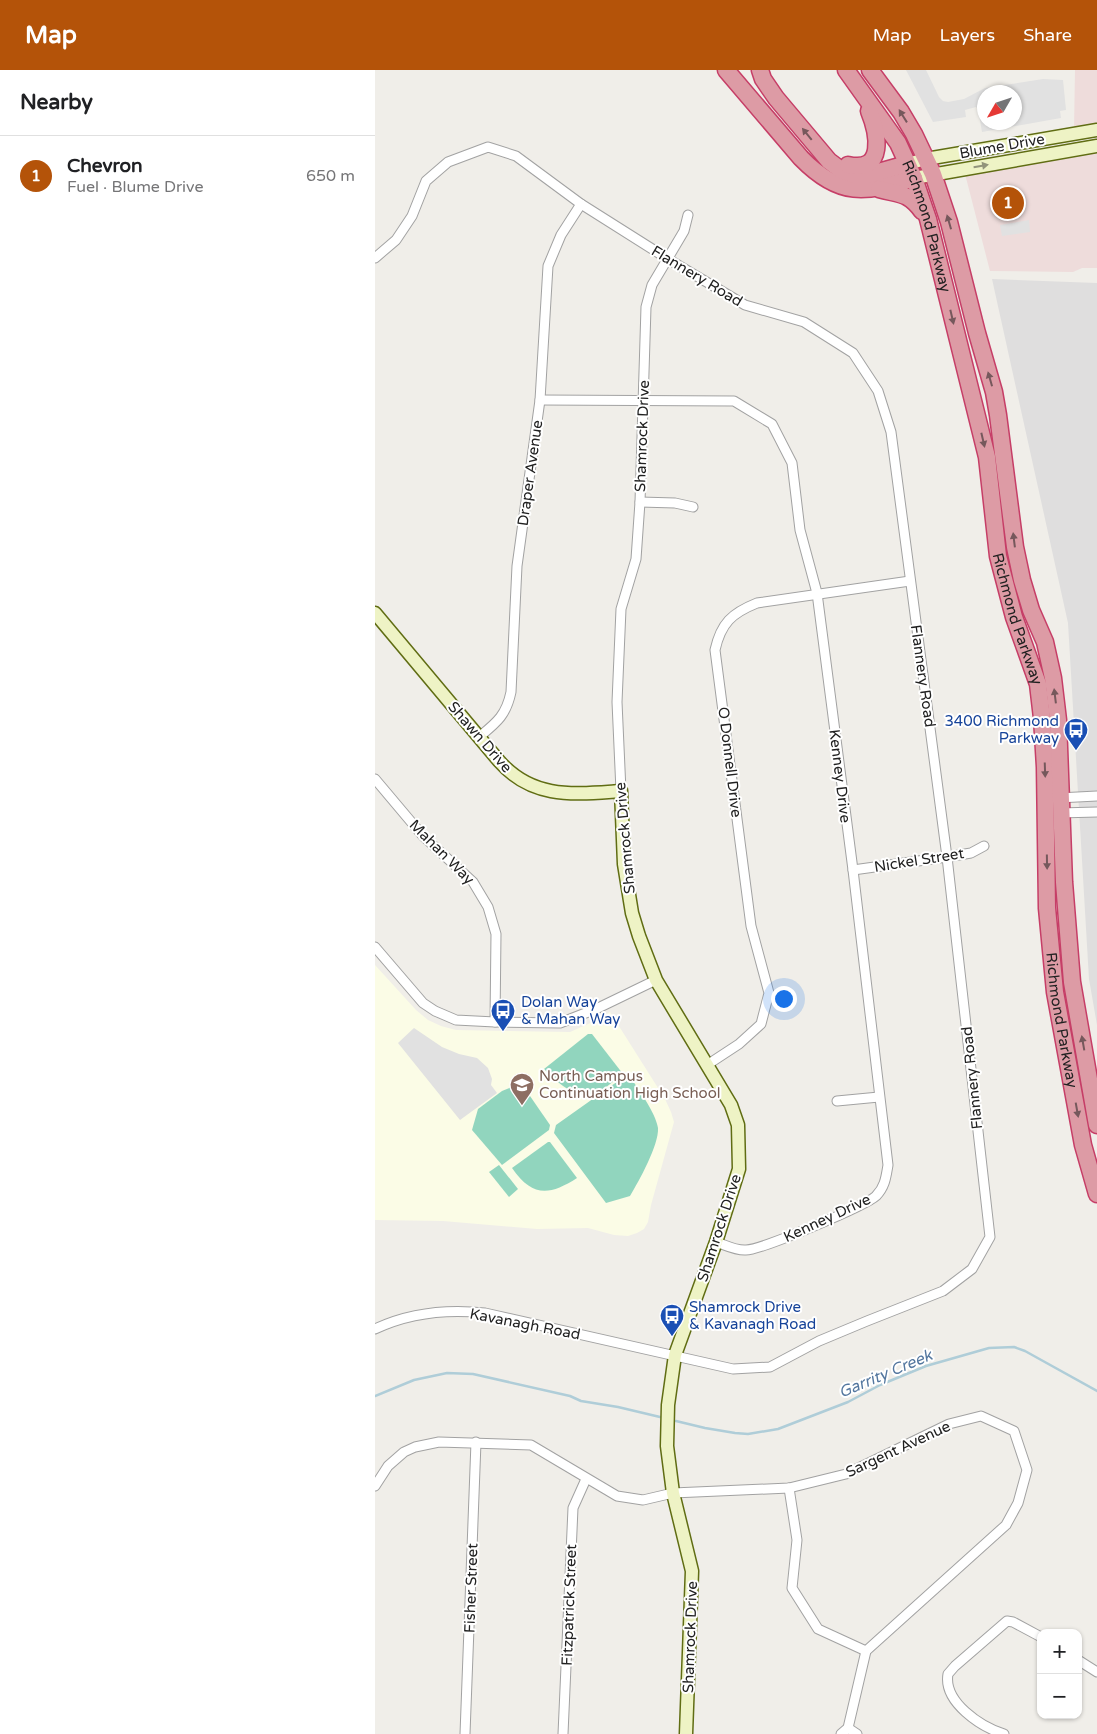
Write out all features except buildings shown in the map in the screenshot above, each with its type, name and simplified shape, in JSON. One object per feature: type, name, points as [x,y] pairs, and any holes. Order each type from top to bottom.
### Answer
[{"type":"highway","points":[[726,70],[814,172],[847,188],[877,189],[901,194],[913,199],[928,219]]},
{"type":"highway","points":[[760,70],[763,79],[777,98],[829,161],[841,170],[854,175],[911,171]]},
{"type":"highway","name":"Richmond Parkway","points":[[846,70],[898,143],[911,171],[928,219],[987,457],[992,518],[1000,564],[1014,617],[1038,684],[1064,882],[1072,982],[1097,1125]]},
{"type":"highway","name":"Richmond Parkway","points":[[870,70],[901,112],[926,159],[949,222],[994,392],[1015,547],[1022,580],[1031,610],[1045,642],[1053,678],[1058,720],[1047,908],[1055,992],[1083,1145],[1097,1194]]},
{"type":"highway","points":[[822,152],[844,164],[855,167],[868,164],[875,156],[878,144],[875,125],[861,90]]},
{"type":"highway","points":[[877,189],[911,171]]},
{"type":"street","name":"Blume Drive","points":[[911,171],[926,159],[1097,130]]},
{"type":"street","name":"Flannery Road","points":[[375,258],[395,240],[412,216],[426,181],[448,162],[488,146],[516,156],[581,204],[745,305],[804,322],[853,353],[878,391],[891,432],[947,857],[990,1237],[972,1269],[943,1291],[827,1338],[770,1366],[733,1369],[675,1356]]},
{"type":"street","name":"Blume Drive","points":[[911,171],[933,174],[1097,146]]},
{"type":"street","name":"Draper Avenue","points":[[479,737],[502,716],[511,692],[517,566],[540,400],[548,266],[561,235],[581,204]]},
{"type":"street","name":"Shamrock Drive","points":[[686,1734],[692,1571],[673,1493],[667,1438],[668,1405],[675,1356],[716,1242],[739,1169],[738,1125],[731,1105],[656,980],[639,936],[624,864],[617,702],[621,609],[636,558],[640,502],[646,307],[652,285],[684,231],[688,215]]},
{"type":"street","name":"Kenney Drive","points":[[540,400],[734,402],[773,424],[792,463],[800,530],[817,593],[853,870],[888,1165],[885,1183],[875,1196],[860,1205],[763,1247],[744,1250],[716,1242]]},
{"type":"street","points":[[640,502],[675,502],[693,507]]},
{"type":"street","name":"O Donnell Drive","points":[[707,1064],[739,1044],[761,1024],[769,993],[751,926],[715,650],[719,635],[729,619],[743,609],[757,603],[910,581]]},
{"type":"street","name":"Shawn Drive","points":[[375,613],[504,768],[519,780],[548,791],[569,794],[621,792]]},
{"type":"street","name":"Mahan Way","points":[[375,779],[423,836],[473,882],[488,907],[494,924],[497,943],[495,1022]]},
{"type":"street","points":[[1054,805],[1097,796]]},
{"type":"street","points":[[1054,805],[1097,812]]},
{"type":"street","name":"Nickel Street","points":[[853,870],[971,853],[984,846]]},
{"type":"street","points":[[375,947],[418,998],[435,1012],[456,1020],[550,1023],[569,1020],[656,980]]},
{"type":"street","points":[[837,1101],[879,1097]]},
{"type":"street","name":"Kavanagh Road","points":[[375,1329],[418,1315],[468,1311],[675,1356]]},
{"type":"street","name":"Sargent Avenue","points":[[375,1486],[393,1460],[415,1447],[439,1442],[531,1445],[617,1496],[643,1500],[673,1493],[789,1488],[846,1474],[949,1424],[981,1416],[1014,1430],[1027,1470],[1018,1503],[1006,1525],[865,1651]]},
{"type":"street","name":"Fisher Street","points":[[465,1734],[476,1442]]},
{"type":"street","name":"Fitzpatrick Street","points":[[563,1734],[573,1508],[586,1479]]},
{"type":"street","points":[[789,1488],[797,1540],[792,1588],[818,1629],[865,1651],[844,1731],[857,1734]]},
{"type":"street","points":[[1004,1734],[986,1726],[958,1704],[950,1692],[948,1674],[1007,1621],[1013,1622],[1037,1635]]},
{"type":"street","points":[[1082,1663],[1097,1672]]},
{"type":"shaded area","points":[[906,70],[926,70],[939,97],[943,101],[964,99],[977,92],[977,108],[965,110],[966,117],[933,122]]},
{"type":"shaded area","points":[[1075,70],[1097,70],[1097,126],[1074,130]]},
{"type":"shaded area","points":[[1043,79],[1063,80],[1066,110],[1060,111],[1061,118],[1022,125],[1022,85],[1004,85]]},
{"type":"shaded area","points":[[1097,150],[1097,268],[1082,268],[1073,272],[990,271],[964,170]]},
{"type":"shaded area","points":[[1029,220],[1030,232],[1002,236],[1000,225]]},
{"type":"shaded area","points":[[992,279],[1097,283],[1097,1025],[1089,979],[1068,623]]},
{"type":"shaded area","name":"North Campus Continuation High School","points":[[375,965],[416,1010],[428,1020],[456,1030],[570,1032],[610,1012],[665,1099],[674,1122],[648,1222],[644,1229],[628,1236],[614,1235],[588,1228],[537,1229],[443,1221],[375,1220]]},
{"type":"shaded area","points":[[414,1028],[442,1047],[459,1054],[477,1058],[488,1068],[492,1079],[491,1085],[497,1093],[460,1120],[398,1043]]},
{"type":"green space","points":[[588,1034],[592,1034],[623,1074],[592,1098],[566,1088],[544,1069]]},
{"type":"green space","points":[[628,1074],[654,1115],[658,1128],[657,1135],[648,1163],[630,1196],[606,1203],[554,1133],[556,1125]]},
{"type":"green space","points":[[521,1083],[550,1125],[549,1130],[502,1165],[472,1130],[478,1109],[502,1091]]},
{"type":"green space","points":[[550,1142],[577,1178],[558,1188],[541,1191],[527,1184],[512,1168]]},
{"type":"green space","points":[[499,1165],[518,1189],[509,1197],[489,1172]]},
{"type":"waterway","name":"Garrity Creek","points":[[676,1421],[735,1433],[748,1434],[778,1429],[848,1402],[880,1385],[926,1366],[989,1348],[1014,1347],[1025,1351],[1097,1391]]},
{"type":"waterway","name":"Garrity Creek","points":[[375,1396],[414,1380],[447,1373],[473,1374],[570,1396],[581,1401],[660,1417]]},
{"type":"place","name":"Chevron","points":[[1008,203]]},
{"type":"place","name":"3400 Richmond Parkway","points":[[1076,751]]},
{"type":"place","name":"Dolan Way & Mahan Way","points":[[503,1032]]},
{"type":"place","name":"North Campus Continuation High School","points":[[522,1106]]},
{"type":"place","name":"Shamrock Drive & Kavanagh Road","points":[[672,1337]]}]
